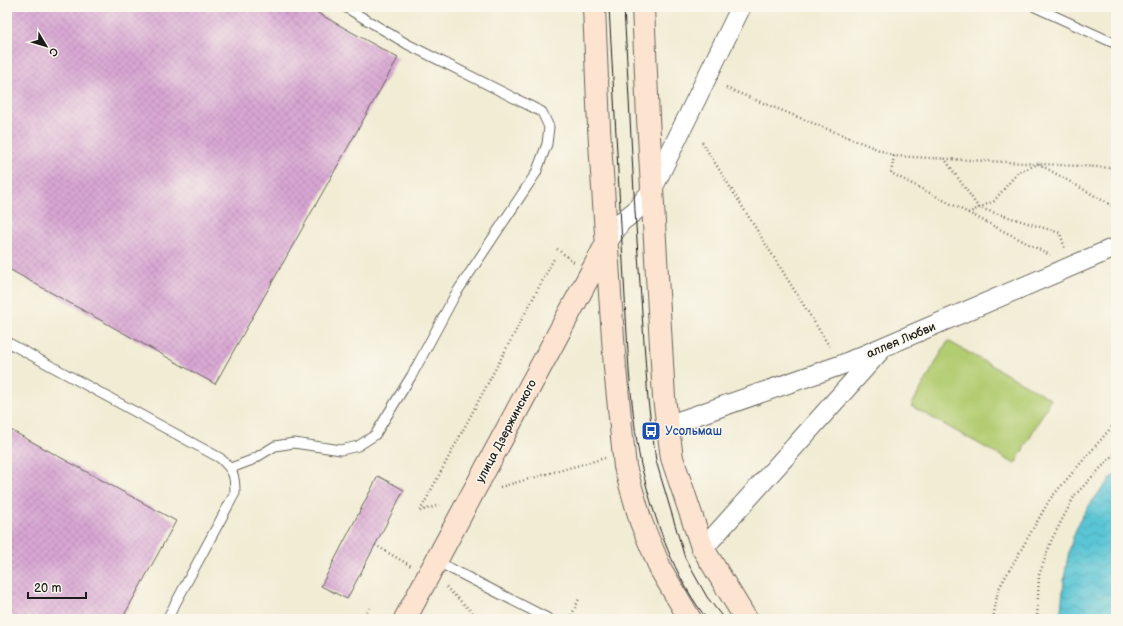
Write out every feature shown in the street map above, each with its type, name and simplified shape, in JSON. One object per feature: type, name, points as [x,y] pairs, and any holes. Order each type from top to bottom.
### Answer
[{"type":"main road","points":[[594,7],[599,128],[615,368],[625,467],[641,522],[661,570],[690,619]]},
{"type":"main road","points":[[643,7],[664,398],[672,458],[702,547],[746,619]]},
{"type":"main road","name":"улица Дзержинского","points":[[405,619],[426,565],[607,243]]},
{"type":"street","points":[[607,243],[621,222],[635,211],[652,190],[741,7]]},
{"type":"street","name":"аллея Любви","points":[[680,421],[841,365],[1116,247]]},
{"type":"street","points":[[710,541],[884,347]]},
{"type":"lane","points":[[231,468],[252,460],[275,446],[294,443],[341,450],[358,446],[375,435],[412,375],[455,295],[536,173],[547,144],[549,126],[542,112],[407,44],[345,7]]},
{"type":"lane","points":[[1035,7],[1116,44]]},
{"type":"lane","points":[[7,342],[220,458],[231,468],[235,480],[235,493],[167,619]]},
{"type":"lane","points":[[426,565],[549,619]]},
{"type":"path","points":[[726,88],[894,156],[1116,168]]},
{"type":"path","points":[[702,142],[841,365]]},
{"type":"path","points":[[894,156],[891,173],[1072,266]]},
{"type":"path","points":[[944,158],[979,208],[1060,234],[1072,266]]},
{"type":"path","points":[[968,213],[994,201],[1018,172],[1039,164]]},
{"type":"path","points":[[1039,164],[1116,208]]},
{"type":"path","points":[[557,249],[574,262]]},
{"type":"path","points":[[420,511],[555,257]]},
{"type":"path","points":[[993,619],[998,590],[1050,499],[1116,422]]},
{"type":"path","points":[[1037,619],[1039,575],[1052,539],[1075,495],[1116,452]]},
{"type":"path","points":[[498,488],[605,458]]},
{"type":"path","points":[[375,546],[426,565]]},
{"type":"path","points":[[441,582],[479,619]]},
{"type":"path","points":[[570,619],[579,599]]},
{"type":"path","points":[[363,619],[369,608]]},
{"type":"green space","points":[[948,341],[1051,399],[1015,464],[911,406]]},
{"type":"water","points":[[1116,473],[1116,619],[1060,619],[1066,566],[1076,529],[1089,505]]},
{"type":"building","points":[[7,7],[307,7],[398,58],[215,384],[7,268]]},
{"type":"building","points":[[7,428],[176,521],[122,619],[7,619]]},
{"type":"building","points":[[378,476],[404,490],[347,599],[321,586]]},
{"type":"tram line","points":[[609,7],[629,371],[637,442],[648,492],[665,542],[687,590],[707,619]]},
{"type":"tram line","points":[[624,7],[635,211],[648,400],[656,461],[685,558],[707,597],[724,619]]},
{"type":"place","name":"Усольмаш","points":[[651,431]]}]
